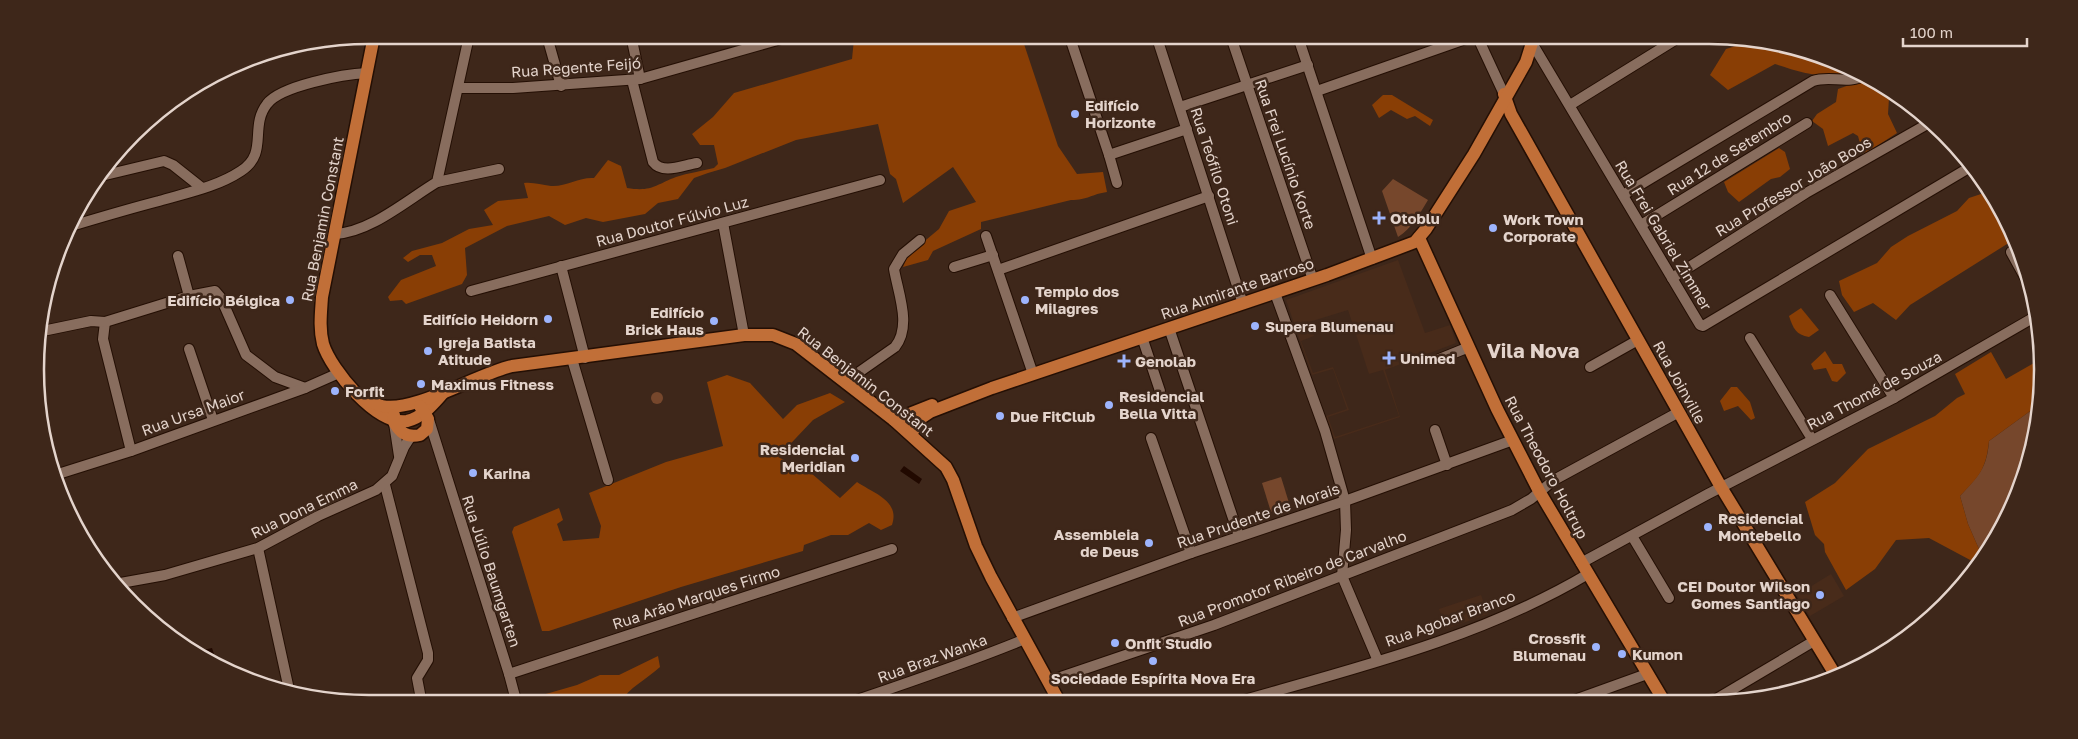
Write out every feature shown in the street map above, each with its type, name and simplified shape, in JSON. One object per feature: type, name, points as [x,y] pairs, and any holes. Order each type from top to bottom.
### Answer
[{"type":"main road","name":"Rua Benjamin Constant","points":[[372,44],[322,297],[320,320],[324,345],[339,373],[357,394],[370,407],[393,420],[406,421],[427,416],[445,391]]},
{"type":"main road","points":[[1419,238],[1459,174],[1474,154],[1504,95],[1526,62],[1533,44]]},
{"type":"main road","name":"Rua Joinville","points":[[1504,95],[1511,114],[1721,487],[1832,670]]},
{"type":"main road","name":"Rua Almirante Barroso","points":[[911,434],[920,418],[930,412],[992,388],[1313,280],[1409,245],[1419,238]]},
{"type":"main road","name":"Rua Theodoro Holtrup","points":[[1419,238],[1512,440],[1584,569],[1660,695]]},
{"type":"main road","name":"Rua Benjamin Constant","points":[[357,394],[383,406],[398,406],[445,391],[493,370],[744,334],[766,334],[789,340],[894,420],[946,467],[953,480],[976,546],[1012,618],[1056,695]]},
{"type":"main road","name":"Rua Almirante Barroso","points":[[894,420],[967,392],[992,388]]},
{"type":"main road","points":[[398,406],[393,420],[400,431],[416,435],[426,428],[427,416],[414,402]]},
{"type":"street","points":[[438,182],[467,44]]},
{"type":"street","points":[[549,44],[560,86]]},
{"type":"street","points":[[632,44],[636,80],[653,162],[663,170],[697,162]]},
{"type":"street","name":"Rua Regente Feijó","points":[[458,88],[560,86],[636,80],[749,44]]},
{"type":"street","points":[[1072,44],[1117,183]]},
{"type":"street","name":"Rua Teófilo Otoni","points":[[1159,44],[1243,304]]},
{"type":"street","name":"Rua Frei Lucínio Korte","points":[[1233,44],[1313,280]]},
{"type":"street","points":[[1300,44],[1372,259]]},
{"type":"street","points":[[1317,91],[1453,44]]},
{"type":"street","points":[[1480,44],[1504,95]]},
{"type":"street","name":"Rua Frei Gabriel Zimmer","points":[[1536,44],[1672,278],[1700,325],[1703,326],[1966,170]]},
{"type":"street","points":[[1570,105],[1668,44]]},
{"type":"street","points":[[1180,107],[1308,65]]},
{"type":"street","points":[[77,224],[202,188],[239,173],[253,162],[257,148],[260,119],[266,105],[273,98],[305,86],[367,73]]},
{"type":"street","points":[[1623,195],[1813,81],[1818,79],[1850,80],[1855,78]]},
{"type":"street","name":"Rua 12 de Setembro","points":[[1641,225],[1807,123]]},
{"type":"street","name":"Rua Professor João Boos","points":[[1672,278],[1806,193],[1924,126]]},
{"type":"street","points":[[1109,155],[1187,129]]},
{"type":"street","points":[[109,174],[164,161],[173,165],[202,188]]},
{"type":"street","points":[[335,234],[348,234],[365,227],[438,182],[499,169]]},
{"type":"street","name":"Rua Doutor Fúlvio Luz","points":[[471,290],[880,180]]},
{"type":"street","points":[[998,270],[1209,196]]},
{"type":"street","points":[[723,223],[744,334]]},
{"type":"street","points":[[986,236],[1033,374]]},
{"type":"street","points":[[845,382],[895,347],[900,340],[903,319],[894,269],[903,254],[920,240]]},
{"type":"street","points":[[2011,252],[2014,257]]},
{"type":"street","points":[[954,267],[992,255]]},
{"type":"street","points":[[178,256],[188,296]]},
{"type":"street","points":[[561,266],[578,358],[608,480]]},
{"type":"street","points":[[47,330],[91,321],[105,322],[188,296],[215,291],[221,298],[246,355],[275,377],[305,388]]},
{"type":"street","points":[[1275,293],[1325,431],[1345,502],[1346,530],[1342,576]]},
{"type":"street","points":[[1830,296],[1894,398]]},
{"type":"street","name":"Rua Thomé de Souza","points":[[1632,536],[1812,439],[1894,398],[2030,320]]},
{"type":"street","points":[[105,322],[103,339],[131,451]]},
{"type":"street","points":[[1169,328],[1239,536]]},
{"type":"street","points":[[1142,337],[1160,391]]},
{"type":"street","points":[[1750,338],[1812,439]]},
{"type":"street","points":[[1590,367],[1638,340]]},
{"type":"street","points":[[1437,360],[1469,347]]},
{"type":"street","points":[[190,349],[214,420]]},
{"type":"street","name":"Rua Ursa Maior","points":[[61,473],[131,451],[305,388],[339,373]]},
{"type":"street","name":"Rua Promotor Ribeiro de Carvalho","points":[[1049,681],[1214,625],[1504,514],[1532,499],[1554,480],[1679,412]]},
{"type":"street","name":"Rua Júlio Baumgarten","points":[[427,416],[515,695]]},
{"type":"street","points":[[393,420],[399,456]]},
{"type":"street","points":[[1435,430],[1447,465]]},
{"type":"street","points":[[420,695],[417,678],[428,660],[428,653],[385,484],[395,471],[399,456],[416,435],[428,439],[437,447]]},
{"type":"street","points":[[1151,438],[1191,553]]},
{"type":"street","name":"Rua Prudente de Morais","points":[[1012,618],[1239,536],[1345,502],[1512,440]]},
{"type":"street","name":"Rua Dona Emma","points":[[124,582],[165,575],[258,548],[318,516],[376,490],[385,484]]},
{"type":"street","points":[[1632,536],[1669,598]]},
{"type":"street","name":"Rua Agobar Branco","points":[[1342,576],[1378,661],[1504,616],[1553,595],[1584,569],[1632,536]]},
{"type":"street","points":[[258,548],[288,685]]},
{"type":"street","name":"Rua Arão Marques Firmo","points":[[509,674],[892,549]]},
{"type":"street","name":"Rua Braz Wanka","points":[[873,695],[922,679],[1025,639]]},
{"type":"street","points":[[1723,695],[1814,641]]},
{"type":"street","points":[[1283,695],[1378,661]]},
{"type":"street","points":[[1591,695],[1647,674]]},
{"type":"shaded area","points":[[854,44],[1024,44],[1058,146],[1077,174],[1103,172],[1107,192],[981,222],[981,229],[933,251],[928,260],[903,267],[908,255],[939,229],[949,211],[976,202],[953,167],[903,203],[896,179],[890,174],[878,124],[796,140],[694,178],[678,199],[658,203],[645,214],[603,222],[586,218],[565,225],[549,216],[507,226],[465,248],[467,275],[462,284],[406,304],[402,300],[390,301],[388,297],[401,280],[436,266],[432,255],[420,255],[408,262],[403,258],[412,251],[442,243],[469,229],[493,225],[484,210],[498,201],[528,198],[524,183],[557,186],[594,178],[608,160],[621,166],[627,188],[635,189],[648,188],[676,177],[714,168],[718,164],[714,145],[700,145],[692,134],[713,117],[734,93],[852,59]]},
{"type":"shaded area","points":[[1738,45],[1772,50],[1813,61],[1847,74],[1817,75],[1775,64],[1728,90],[1710,75],[1726,49]]},
{"type":"shaded area","points":[[1860,81],[1889,99],[1888,114],[1897,133],[1863,155],[1858,136],[1853,133],[1828,146],[1823,129],[1812,121],[1817,114],[1836,102],[1838,89]]},
{"type":"shaded area","points":[[1383,95],[1392,95],[1433,120],[1430,126],[1415,116],[1407,119],[1391,110],[1379,118],[1372,105]]},
{"type":"shaded area","points":[[1779,148],[1785,152],[1790,169],[1780,177],[1771,179],[1739,202],[1728,192],[1724,182]]},
{"type":"shaded area","points":[[1393,179],[1428,200],[1411,225],[1398,237],[1382,191]]},
{"type":"shaded area","points":[[1982,194],[2001,225],[2008,243],[1910,305],[1896,320],[1873,303],[1854,312],[1842,295],[1839,281],[1877,263],[1891,247],[1908,236],[1957,211],[1969,198]]},
{"type":"shaded area","name":"Unimed","points":[[1398,260],[1425,333],[1450,325],[1456,343],[1385,370],[1400,417],[1334,439],[1326,416],[1347,409],[1333,369],[1312,375],[1286,300]],"holes":[[[1348,310],[1369,374],[1383,370],[1399,416],[1335,437],[1328,417],[1349,410],[1333,367],[1313,373],[1301,341],[1314,336],[1309,322]]]},
{"type":"shaded area","points":[[1801,308],[1819,330],[1809,337],[1801,335],[1796,330],[1789,316]]},
{"type":"shaded area","points":[[1825,351],[1833,364],[1842,364],[1846,373],[1837,382],[1832,381],[1826,368],[1814,370],[1811,364]]},
{"type":"shaded area","points":[[1991,352],[2006,379],[2034,363],[2034,391],[2031,410],[1989,441],[1984,466],[1960,496],[1968,524],[1979,550],[1972,561],[1929,538],[1896,540],[1875,569],[1846,590],[1825,552],[1824,544],[1815,535],[1805,502],[1835,483],[1868,449],[1935,416],[1957,398],[1965,394],[1955,374]]},
{"type":"shaded area","points":[[727,375],[750,383],[783,419],[797,405],[830,393],[845,402],[813,420],[778,457],[811,473],[840,498],[857,482],[871,490],[889,504],[894,517],[892,525],[881,530],[869,523],[848,535],[831,535],[804,545],[803,551],[681,587],[549,631],[542,631],[512,532],[514,527],[559,508],[563,520],[557,524],[563,541],[599,538],[601,526],[589,493],[666,462],[723,446],[707,382]]},
{"type":"shaded area","points":[[1731,387],[1737,387],[1750,402],[1755,418],[1751,420],[1738,406],[1724,411],[1720,401]]},
{"type":"shaded area","points":[[655,392],[659,392],[663,398],[659,404],[655,404],[651,400],[651,396]]},
{"type":"shaded area","points":[[2031,410],[2028,433],[2017,474],[2001,514],[1979,550],[1968,524],[1960,496],[1972,483],[1984,465],[1989,441]]},
{"type":"shaded area","points":[[904,466],[922,479],[919,484],[900,471]]},
{"type":"shaded area","points":[[1281,477],[1290,506],[1271,512],[1262,483]]},
{"type":"shaded area","name":"CEI Doutor Wilson Gomes Santiago","points":[[1831,574],[1844,596],[1810,616],[1797,595]]},
{"type":"shaded area","points":[[1481,595],[1488,614],[1446,629],[1439,609]]},
{"type":"shaded area","points":[[212,648],[214,654],[212,655],[204,650]]},
{"type":"shaded area","points":[[658,656],[660,667],[626,695],[542,695],[577,685],[600,675],[619,675]]},
{"type":"place","name":"Edifício Horizonte","points":[[1075,114]]},
{"type":"place","name":"Otoblu","points":[[1379,218]]},
{"type":"place","name":"Work Town Corporate","points":[[1493,228]]},
{"type":"place","name":"Edifício Bélgica","points":[[290,300]]},
{"type":"place","name":"Templo dos Milagres","points":[[1025,300]]},
{"type":"place","name":"Edifício Heidorn","points":[[548,319]]},
{"type":"place","name":"Edifício Brick Haus","points":[[714,321]]},
{"type":"place","name":"Supera Blumenau","points":[[1255,326]]},
{"type":"place","name":"Igreja Batista Atitude","points":[[428,351]]},
{"type":"place","name":"Unimed","points":[[1389,358]]},
{"type":"place","name":"Genolab","points":[[1124,361]]},
{"type":"place","name":"Maximus Fitness","points":[[421,384]]},
{"type":"place","name":"Forfit","points":[[335,391]]},
{"type":"place","name":"Residencial Bella Vitta","points":[[1109,405]]},
{"type":"place","name":"Due FitClub","points":[[1000,416]]},
{"type":"place","name":"Residencial Meridian","points":[[855,458]]},
{"type":"place","name":"Karina","points":[[473,473]]},
{"type":"place","name":"Residencial Montebello","points":[[1708,527]]},
{"type":"place","name":"Assembleia de Deus","points":[[1149,543]]},
{"type":"place","name":"CEI Doutor Wilson Gomes Santiago","points":[[1820,595]]},
{"type":"place","name":"Onfit Studio","points":[[1115,643]]},
{"type":"place","name":"Crossfit Blumenau","points":[[1596,647]]},
{"type":"place","name":"Kumon","points":[[1622,654]]},
{"type":"place","name":"Sociedade Espírita Nova Era","points":[[1153,661]]},
{"type":"district","name":"Vila Nova","points":[[1533,350]]}]
